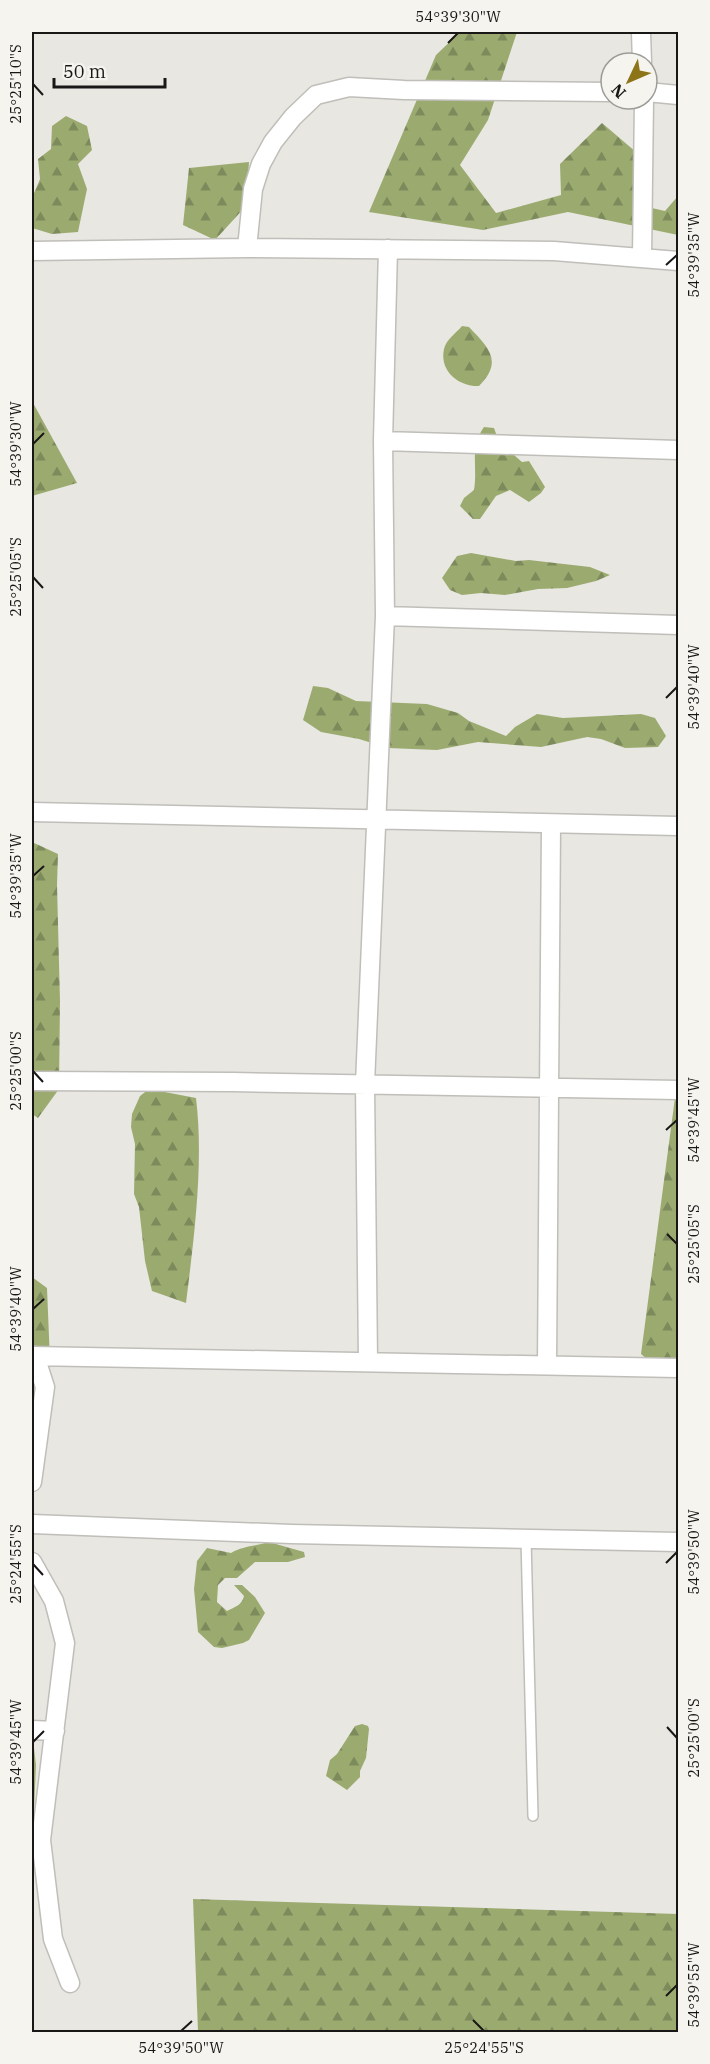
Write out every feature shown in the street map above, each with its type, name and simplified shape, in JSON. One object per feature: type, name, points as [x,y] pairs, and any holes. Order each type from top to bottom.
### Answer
[{"type":"street","points":[[641,32],[642,51]]},
{"type":"street","points":[[248,248],[252,189],[261,164],[273,142],[293,117],[316,95],[349,87],[405,90],[599,92]]},
{"type":"street","points":[[659,93],[678,95]]},
{"type":"street","points":[[642,258],[644,111]]},
{"type":"street","points":[[32,251],[248,248],[554,250],[678,261]]},
{"type":"street","points":[[368,1362],[365,1084],[385,616],[383,441],[388,249]]},
{"type":"street","points":[[383,441],[678,450]]},
{"type":"street","points":[[385,616],[678,625]]},
{"type":"street","points":[[32,812],[678,826]]},
{"type":"street","points":[[547,1365],[551,824]]},
{"type":"street","points":[[32,1081],[678,1090]]},
{"type":"street","points":[[32,1482],[45,1387],[33,1356],[678,1368]]},
{"type":"street","points":[[32,1524],[291,1534],[678,1542]]},
{"type":"street","points":[[32,1562],[54,1602],[65,1643],[41,1840],[53,1939],[70,1983]]},
{"type":"street","points":[[32,1730],[55,1731]]},
{"type":"lane","points":[[526,1539],[533,1816]]},
{"type":"green space","points":[[460,32],[517,32],[488,120],[460,165],[496,213],[561,195],[560,164],[602,123],[643,158],[643,206],[665,211],[678,196],[678,235],[568,212],[483,230],[369,212],[436,55]]},
{"type":"green space","points":[[66,116],[87,126],[92,150],[78,164],[87,189],[78,232],[52,234],[32,228],[32,198],[40,179],[38,159],[51,149],[52,126]]},
{"type":"green space","points":[[249,162],[246,206],[215,240],[183,225],[189,168]]},
{"type":"green space","points":[[462,326],[469,327],[491,355],[491,369],[479,386],[458,381],[448,371],[443,357],[445,346]]},
{"type":"green space","points":[[32,401],[77,483],[32,496]]},
{"type":"green space","points":[[484,427],[494,428],[499,442],[522,462],[529,461],[545,487],[529,502],[510,490],[496,496],[480,519],[473,519],[460,506],[464,498],[474,490],[475,450]]},
{"type":"green space","points":[[471,553],[516,561],[529,560],[590,567],[610,575],[567,588],[538,589],[505,595],[481,593],[462,595],[450,590],[442,578],[457,556]]},
{"type":"green space","points":[[313,686],[328,688],[356,701],[427,704],[458,713],[469,721],[506,736],[515,727],[537,714],[563,718],[641,714],[655,718],[666,736],[658,747],[625,748],[601,739],[587,737],[541,747],[478,742],[437,750],[388,748],[359,739],[321,732],[303,720]]},
{"type":"green space","points":[[32,842],[58,854],[59,1089],[38,1118],[32,1114]]},
{"type":"green space","points":[[678,1075],[678,1375],[666,1375],[641,1354]]},
{"type":"green space","points":[[149,1089],[196,1098],[198,1174],[195,1227],[186,1303],[152,1291],[145,1261],[139,1207],[134,1194],[135,1144],[131,1127],[132,1114],[140,1096]]},
{"type":"green space","points":[[32,1277],[47,1288],[50,1361],[32,1362]]},
{"type":"green space","points":[[269,1542],[304,1552],[305,1557],[288,1562],[255,1562],[237,1578],[225,1578],[218,1585],[217,1602],[227,1611],[242,1602],[244,1596],[234,1585],[242,1585],[255,1597],[265,1613],[249,1640],[222,1648],[214,1647],[198,1632],[194,1589],[197,1561],[207,1548],[231,1553],[245,1547]]},
{"type":"green space","points":[[362,1724],[368,1726],[369,1729],[366,1758],[360,1771],[360,1777],[347,1790],[326,1776],[330,1760],[337,1754],[355,1726]]},
{"type":"green space","points":[[32,1731],[36,1765],[32,1838]]},
{"type":"green space","points":[[193,1899],[678,1914],[678,2032],[198,2032]]}]
